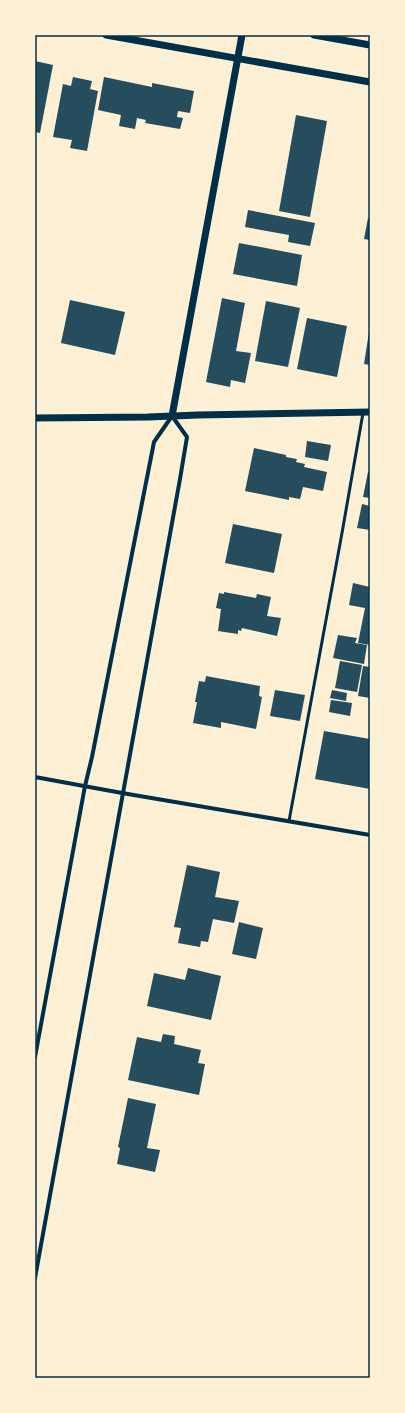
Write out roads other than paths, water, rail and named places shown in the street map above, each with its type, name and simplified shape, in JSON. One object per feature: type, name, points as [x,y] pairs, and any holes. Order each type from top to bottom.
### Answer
[{"type":"street","points":[[106,35],[370,82]]},
{"type":"street","points":[[35,1057],[85,786],[154,442],[172,416],[242,35]]},
{"type":"street","points":[[314,35],[370,45]]},
{"type":"street","points":[[35,418],[367,412]]},
{"type":"street","points":[[35,1278],[187,437],[172,416]]},
{"type":"street","points":[[35,777],[370,835]]},
{"type":"lane","points":[[289,821],[342,533],[367,412]]}]
